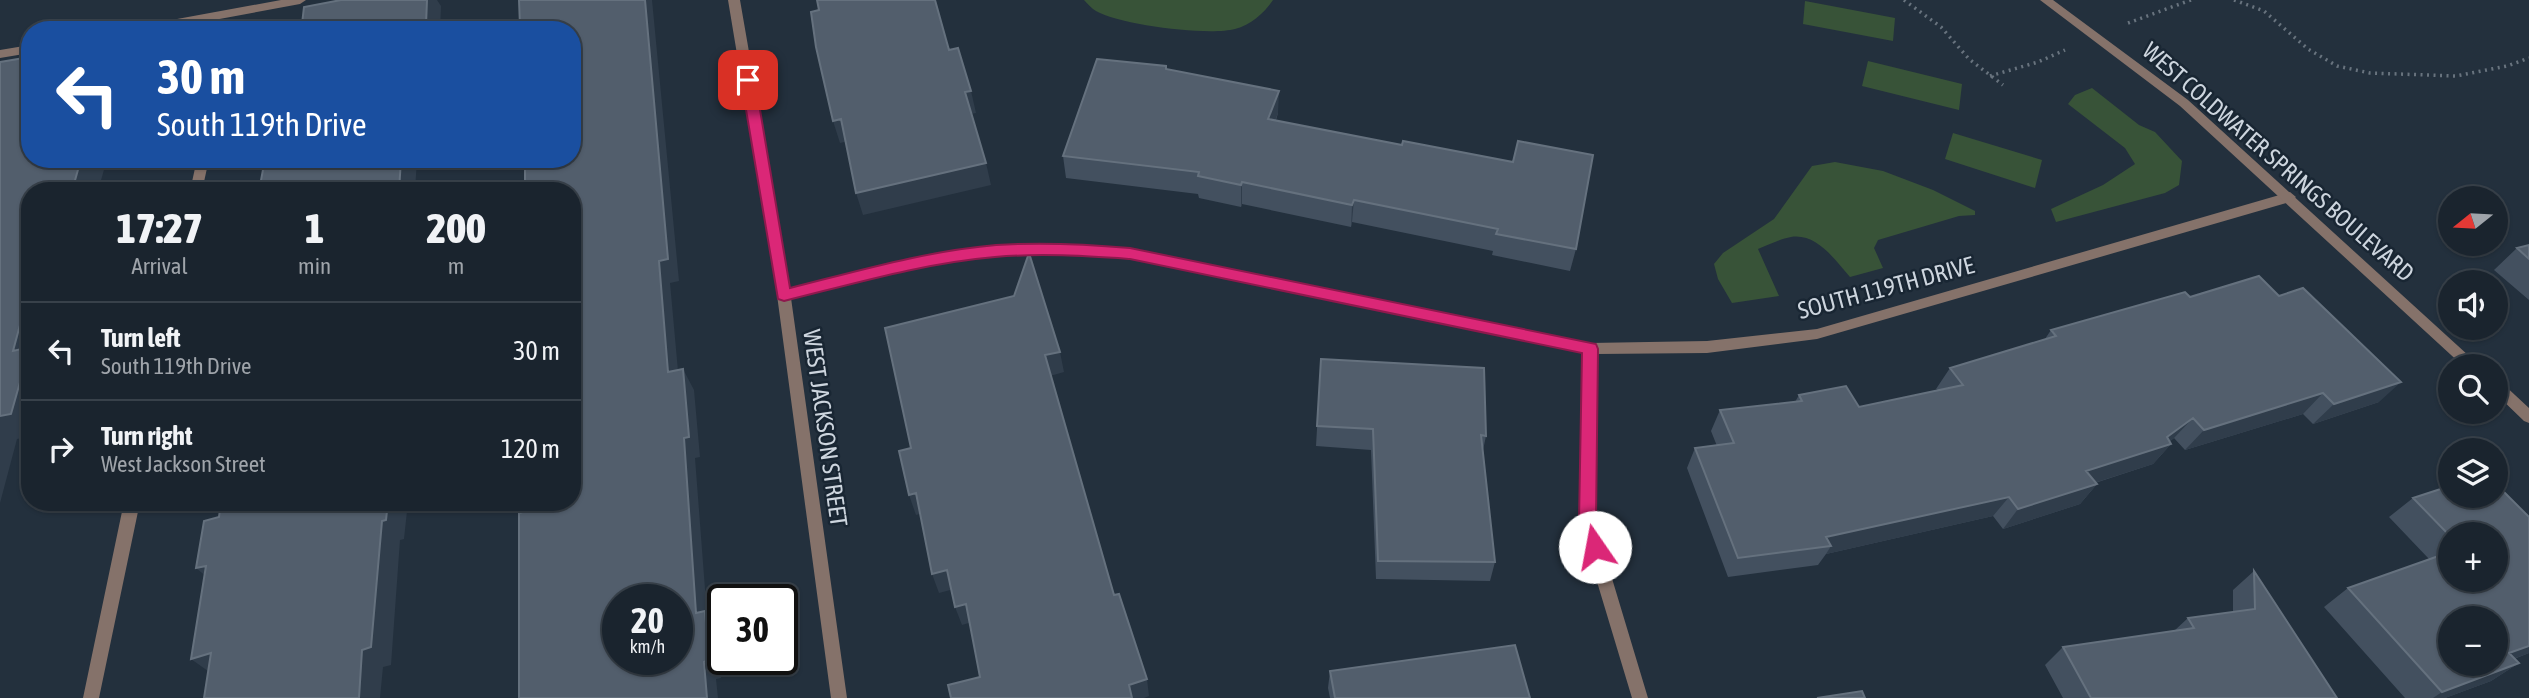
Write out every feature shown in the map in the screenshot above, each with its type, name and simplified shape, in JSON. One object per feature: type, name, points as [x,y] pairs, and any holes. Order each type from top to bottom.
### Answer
[{"type":"street","points":[[189,21],[300,0]]},
{"type":"street","name":"WEST JACKSON STREET","points":[[734,0],[784,295],[839,698]]},
{"type":"street","name":"WEST COLDWATER SPRINGS BOULEVARD","points":[[2046,0],[2184,103],[2460,354]]},
{"type":"street","points":[[232,21],[233,13]]},
{"type":"street","points":[[0,54],[21,50]]},
{"type":"street","name":"SOUTH 119TH DRIVE","points":[[784,295],[909,265],[994,251],[1060,248],[1130,254],[1590,349],[1707,347],[1817,334],[2290,197]]},
{"type":"street","points":[[1590,349],[1587,522],[1640,698]]},
{"type":"street","points":[[2508,397],[2529,417]]},
{"type":"street","points":[[91,698],[130,511]]},
{"type":"path","points":[[1903,0],[1941,27],[1969,59],[2003,85]]},
{"type":"path","points":[[2234,0],[2264,11],[2308,49],[2337,66],[2370,73],[2456,76],[2507,66],[2529,58]]},
{"type":"green space","points":[[1084,0],[1273,0],[1257,18],[1241,27],[1205,31],[1124,21],[1096,11]]},
{"type":"green space","points":[[1805,1],[1895,18],[1893,41],[1803,24]]},
{"type":"green space","points":[[1868,61],[1962,84],[1959,110],[1862,86]]},
{"type":"green space","points":[[2092,88],[2139,125],[2155,132],[2182,161],[2179,185],[2165,193],[2056,222],[2051,209],[2103,185],[2135,164],[2125,148],[2068,104],[2075,95]]},
{"type":"green space","points":[[1953,133],[2042,160],[2035,188],[1945,159]]},
{"type":"green space","points":[[1835,162],[1883,171],[1933,190],[1975,211],[1975,215],[1959,216],[1878,240],[1874,248],[1883,268],[1850,277],[1825,249],[1809,239],[1791,237],[1778,241],[1758,249],[1779,296],[1732,303],[1718,279],[1714,264],[1723,253],[1774,219],[1812,166]]},
{"type":"building","points":[[341,0],[427,0],[426,21],[302,21],[304,7]]},
{"type":"building","points":[[519,0],[645,0],[668,259],[659,261],[668,372],[683,369],[689,437],[684,438],[696,613],[705,611],[707,661],[704,662],[707,698],[519,698],[519,513],[581,511],[581,182],[525,182],[525,168],[581,168],[581,21],[520,21]]},
{"type":"building","points":[[817,0],[935,0],[949,50],[958,48],[971,91],[965,92],[986,163],[856,193],[841,119],[833,121],[816,47],[811,12],[819,10]]},
{"type":"building","points":[[21,58],[21,168],[78,168],[75,182],[21,182],[21,321],[13,351],[21,349],[21,379],[11,414],[0,416],[0,62]]},
{"type":"building","points":[[1097,59],[1166,66],[1166,69],[1279,91],[1268,119],[1402,145],[1403,141],[1513,162],[1518,141],[1593,155],[1576,249],[1496,234],[1498,229],[1354,200],[1352,205],[1242,182],[1241,185],[1198,176],[1199,172],[1063,156]]},
{"type":"building","points":[[263,168],[400,168],[400,182],[261,182]]},
{"type":"building","points":[[2529,245],[2529,259],[2517,248]]},
{"type":"building","points":[[1029,253],[1060,352],[1045,355],[1114,595],[1119,594],[1147,679],[1129,685],[1132,698],[951,698],[948,685],[980,677],[966,604],[955,607],[947,570],[932,574],[916,493],[909,495],[899,451],[911,448],[885,328],[1014,296]]},
{"type":"building","points":[[2259,276],[2279,296],[2303,288],[2401,382],[2334,404],[2323,393],[2204,430],[2193,418],[2167,437],[2171,444],[2086,471],[2097,484],[2018,509],[2009,497],[1826,537],[1831,546],[1738,558],[1695,448],[1734,443],[1720,410],[1802,401],[1799,395],[1846,386],[1859,407],[1963,385],[1950,368],[2056,336],[2051,330],[2185,292],[2190,297]]},
{"type":"building","points":[[1321,359],[1484,368],[1486,436],[1481,435],[1495,562],[1378,561],[1373,429],[1317,426]]},
{"type":"building","points":[[2438,490],[2438,508],[2508,508],[2508,496],[2529,517],[2529,646],[2509,653],[2519,663],[2508,667],[2508,606],[2438,606],[2438,676],[2484,676],[2442,692],[2348,588],[2438,556],[2438,592],[2508,592],[2508,522],[2438,524],[2413,498]]},
{"type":"building","points":[[220,511],[387,511],[386,520],[382,521],[371,647],[362,650],[359,698],[204,698],[211,653],[191,659],[206,566],[196,568],[204,521],[219,517]]},
{"type":"building","points":[[2254,571],[2337,698],[2091,698],[2063,647],[2194,628],[2188,618],[2255,609]]},
{"type":"building","points":[[1515,645],[1530,698],[1335,698],[1330,671]]},
{"type":"building","points":[[1862,691],[1865,698],[1817,698]]},
{"type":"route","points":[[748,80],[784,295],[897,267],[994,251],[1060,248],[1130,254],[1590,349],[1587,522],[1595,547]]}]
